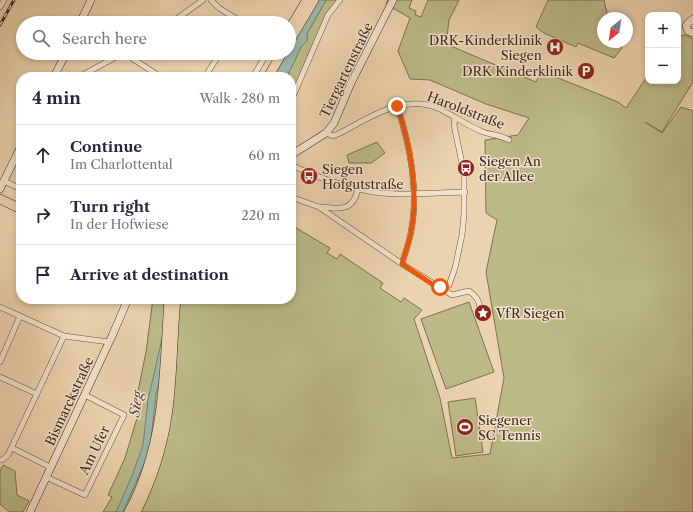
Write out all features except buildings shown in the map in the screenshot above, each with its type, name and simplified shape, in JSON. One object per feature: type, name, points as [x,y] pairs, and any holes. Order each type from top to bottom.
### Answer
[{"type":"highway","points":[[296,18],[306,0]]},
{"type":"highway","points":[[296,30],[314,0]]},
{"type":"highway","points":[[264,72],[271,60]]},
{"type":"highway","points":[[271,72],[278,60]]},
{"type":"highway","points":[[0,199],[16,207]]},
{"type":"highway","points":[[128,512],[146,473],[158,432],[164,390],[170,304]]},
{"type":"highway","points":[[136,512],[152,475],[159,453],[167,416],[170,391],[170,304]]},
{"type":"street","points":[[83,16],[91,0]]},
{"type":"street","points":[[181,16],[203,0]]},
{"type":"street","points":[[211,0],[219,8],[231,16]]},
{"type":"street","points":[[296,89],[328,15],[340,0]]},
{"type":"street","name":"Tiergartenstraße","points":[[296,153],[326,133],[334,123],[393,0]]},
{"type":"street","points":[[693,19],[686,26],[688,32],[693,33]]},
{"type":"street","points":[[56,72],[62,60]]},
{"type":"street","points":[[88,72],[111,60]]},
{"type":"street","points":[[135,60],[153,72]]},
{"type":"street","points":[[209,72],[216,60]]},
{"type":"street","points":[[256,72],[264,60]]},
{"type":"street","name":"Haroldstraße","points":[[326,133],[333,136],[340,134],[397,106],[415,103],[430,106],[483,132],[510,140]]},
{"type":"street","points":[[397,106],[412,165],[415,194],[411,231],[402,264]]},
{"type":"street","points":[[440,287],[449,285],[455,268],[462,235],[465,192],[464,173],[454,125],[455,118]]},
{"type":"street","points":[[0,189],[16,156]]},
{"type":"street","points":[[296,167],[328,181],[358,189],[387,193],[415,194],[465,192]]},
{"type":"street","points":[[4,181],[16,187]]},
{"type":"street","points":[[319,207],[342,208],[350,205],[357,195],[358,189]]},
{"type":"street","points":[[296,198],[319,207],[432,284],[440,287],[452,295],[469,291],[479,300],[480,308]]},
{"type":"street","name":"Bismarckstraße","points":[[30,512],[126,304]]},
{"type":"street","points":[[0,307],[64,336],[109,342]]},
{"type":"street","points":[[0,362],[20,316]]},
{"type":"street","points":[[0,460],[8,455],[12,448],[64,336]]},
{"type":"street","points":[[0,377],[37,394]]},
{"type":"street","name":"Am Ufer","points":[[46,477],[85,495],[124,414],[85,395]]},
{"type":"street","points":[[12,448],[50,467]]},
{"type":"shaded area","points":[[318,0],[326,0],[307,34],[307,41],[301,47],[296,58],[296,35],[306,16]]},
{"type":"shaded area","points":[[326,0],[340,0],[332,9],[296,90],[296,72],[289,72],[301,47],[307,41],[307,34]]},
{"type":"shaded area","points":[[388,0],[412,0],[409,8],[416,11],[415,15],[421,17],[428,0],[459,0],[449,20],[446,44],[536,82],[541,71],[618,102],[626,108],[645,80],[645,84],[681,84],[681,36],[685,35],[693,39],[693,82],[662,132],[645,122],[662,133],[681,107],[693,111],[693,512],[103,512],[112,497],[108,495],[125,458],[137,418],[135,406],[146,352],[152,304],[296,304],[296,228],[330,248],[327,253],[337,259],[340,254],[383,283],[380,288],[401,302],[404,298],[422,310],[414,319],[440,398],[452,458],[490,454],[504,378],[486,272],[497,220],[486,213],[485,140],[518,135],[529,118],[486,104],[430,80],[410,79],[398,51],[410,18],[386,4]]},
{"type":"shaded area","points":[[548,0],[604,0],[607,12],[597,12],[597,48],[622,48],[614,58],[578,43],[576,47],[544,33],[536,27]]},
{"type":"shaded area","points":[[282,60],[295,60],[289,72],[276,72]]},
{"type":"shaded area","points":[[377,142],[385,153],[371,163],[349,163],[347,155]]},
{"type":"shaded area","points":[[469,302],[494,372],[446,389],[421,319]]},
{"type":"shaded area","points":[[170,304],[180,304],[156,394],[151,440],[147,457],[123,512],[116,512],[132,476],[143,445],[148,400]]},
{"type":"shaded area","name":"Siegener SC Tennis","points":[[475,398],[483,452],[456,456],[448,402]]},
{"type":"shaded area","points":[[3,465],[15,471],[17,495],[29,501],[23,512],[9,512],[0,504],[0,471]]},
{"type":"railway","points":[[0,25],[14,0]]},
{"type":"place","name":"DRK-Kinderklinik Siegen","points":[[555,47]]},
{"type":"place","name":"DRK Kinderklinik","points":[[586,71]]},
{"type":"place","name":"Siegen An der Allee","points":[[466,168]]},
{"type":"place","name":"Siegen Hofgutstraße","points":[[309,176]]},
{"type":"place","name":"VfR Siegen","points":[[483,313]]},
{"type":"place","name":"Siegener SC Tennis","points":[[465,427]]},
{"type":"route","points":[[397,106],[412,165],[415,194],[411,231],[402,264],[432,284],[440,287]]},
{"type":"water label","name":"Sieg","points":[[136,404]]}]
